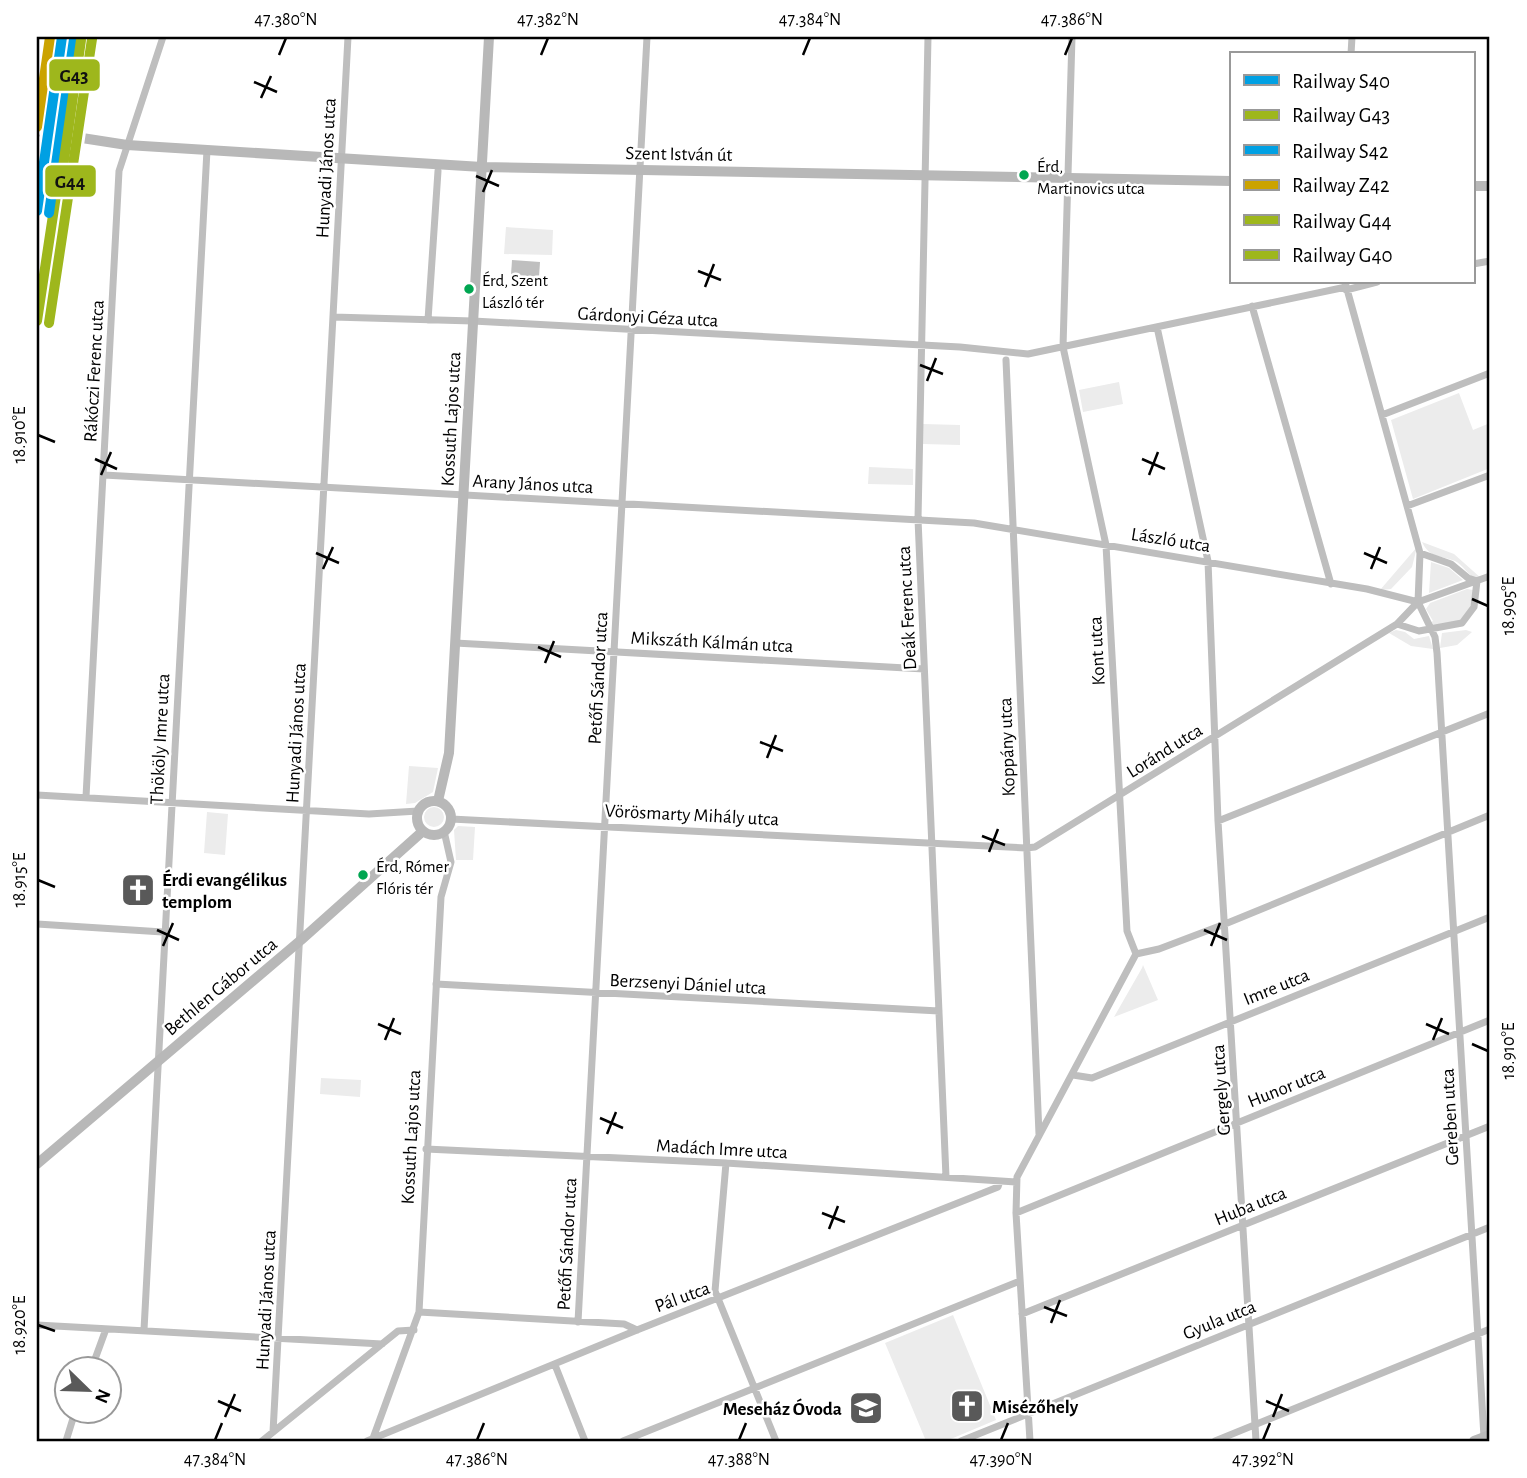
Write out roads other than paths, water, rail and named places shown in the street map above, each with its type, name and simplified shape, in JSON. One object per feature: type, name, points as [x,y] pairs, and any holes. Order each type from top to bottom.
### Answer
[{"type":"street","name":"Rákóczi Ferenc utca","points":[[86,797],[119,171],[163,37]]},
{"type":"street","name":"Hunyadi János utca","points":[[272,1432],[301,940],[348,37]]},
{"type":"street","name":"Kossuth Lajos utca","points":[[438,801],[448,766],[489,37]]},
{"type":"street","name":"Petőfi Sándor utca","points":[[578,1322],[648,37]]},
{"type":"street","name":"Deák Ferenc utca","points":[[928,37],[919,346],[918,519],[946,1177]]},
{"type":"street","name":"Kont utca","points":[[1072,37],[1063,347],[1106,545],[1127,931],[1136,954]]},
{"type":"street","name":"Szent István út","points":[[37,131],[127,145],[482,166],[1230,181]]},
{"type":"street","name":"Thököly Imre utca","points":[[144,1330],[163,932],[207,150]]},
{"type":"street","points":[[428,320],[438,171]]},
{"type":"street","points":[[995,351],[1006,359],[1346,286],[1420,553],[1418,601],[1490,576]]},
{"type":"street","points":[[1252,306],[1331,584]]},
{"type":"street","name":"Gárdonyi Géza utca","points":[[333,317],[473,320],[1028,354]]},
{"type":"street","name":"Gergely utca","points":[[1157,327],[1208,561],[1218,821],[1256,1441]]},
{"type":"street","name":"Koppány utca","points":[[1006,359],[1039,1134]]},
{"type":"street","points":[[1382,415],[1490,373]]},
{"type":"street","name":"Arany János utca","points":[[104,475],[918,519]]},
{"type":"street","points":[[1407,506],[1490,475]]},
{"type":"street","name":"László utca","points":[[918,519],[974,523],[1208,561],[1418,601]]},
{"type":"street","points":[[1420,553],[1451,564],[1468,578],[1477,581]]},
{"type":"street","points":[[1397,624],[1413,630],[1455,626],[1468,619],[1474,607],[1477,581]]},
{"type":"street","name":"Loránd utca","points":[[931,842],[1035,847],[1397,624],[1418,601]]},
{"type":"street","name":"Gereben utca","points":[[1418,601],[1431,630],[1437,653],[1483,1438]]},
{"type":"street","name":"Mikszáth Kálmán utca","points":[[455,643],[925,669]]},
{"type":"street","points":[[1218,821],[1490,713]]},
{"type":"street","points":[[37,795],[369,814],[418,811]]},
{"type":"street","points":[[438,801],[448,808],[451,819],[444,831],[434,835],[423,831],[417,822],[418,811],[424,803],[438,801]]},
{"type":"street","points":[[1030,1441],[1016,1182],[1136,954],[1159,949],[1225,924],[1490,815]]},
{"type":"street","name":"Vörösmarty Mihály utca","points":[[451,819],[931,842]]},
{"type":"street","name":"Bethlen Gábor utca","points":[[37,1164],[301,940],[423,831]]},
{"type":"street","name":"Kossuth Lajos utca","points":[[371,1441],[419,1312],[440,897],[451,862],[444,831]]},
{"type":"street","name":"Imre utca","points":[[1073,1075],[1092,1078],[1490,917]]},
{"type":"street","points":[[37,924],[163,932]]},
{"type":"street","name":"Berzsenyi Dániel utca","points":[[436,984],[939,1011]]},
{"type":"street","name":"Hunor utca","points":[[1016,1213],[1490,1020]]},
{"type":"street","name":"Huba utca","points":[[1022,1314],[1490,1126]]},
{"type":"street","name":"Madách Imre utca","points":[[426,1149],[726,1163],[1016,1182]]},
{"type":"street","points":[[726,1163],[715,1291],[776,1441]]},
{"type":"street","name":"Pál utca","points":[[371,1441],[637,1330],[998,1187],[1000,1181]]},
{"type":"street","name":"Gyula utca","points":[[961,1441],[1490,1227]]},
{"type":"street","points":[[623,1441],[1020,1281]]},
{"type":"street","points":[[419,1312],[624,1324],[637,1330]]},
{"type":"street","points":[[37,1325],[382,1343]]},
{"type":"street","points":[[96,1356],[106,1329]]},
{"type":"street","points":[[1215,1441],[1490,1329]]},
{"type":"street","points":[[262,1441],[398,1331],[414,1330]]},
{"type":"street","points":[[555,1365],[584,1441]]},
{"type":"rail line","name":"Z42","points":[[37,127],[50,37]]},
{"type":"rail line","name":"S40","points":[[37,211],[62,37]]},
{"type":"rail line","name":"G43","points":[[37,321],[80,37]]},
{"type":"rail line","name":"S42","points":[[49,213],[74,39]]},
{"type":"rail line","name":"G44","points":[[49,323],[92,39]]},
{"type":"rail line","name":"G40","points":[[61,181],[81,40]]},
{"type":"place","name":"Érd, Martinovics utca","points":[[1024,175]]},
{"type":"place","name":"Érd, Szent László tér","points":[[469,289]]},
{"type":"place","name":"Érd, Rómer Flóris tér","points":[[363,875]]},
{"type":"place","name":"Érdi evangélikus templom","points":[[138,890]]},
{"type":"place","name":"Misézőhely","points":[[967,1406]]},
{"type":"place","name":"Meseház Óvoda","points":[[866,1408]]}]
